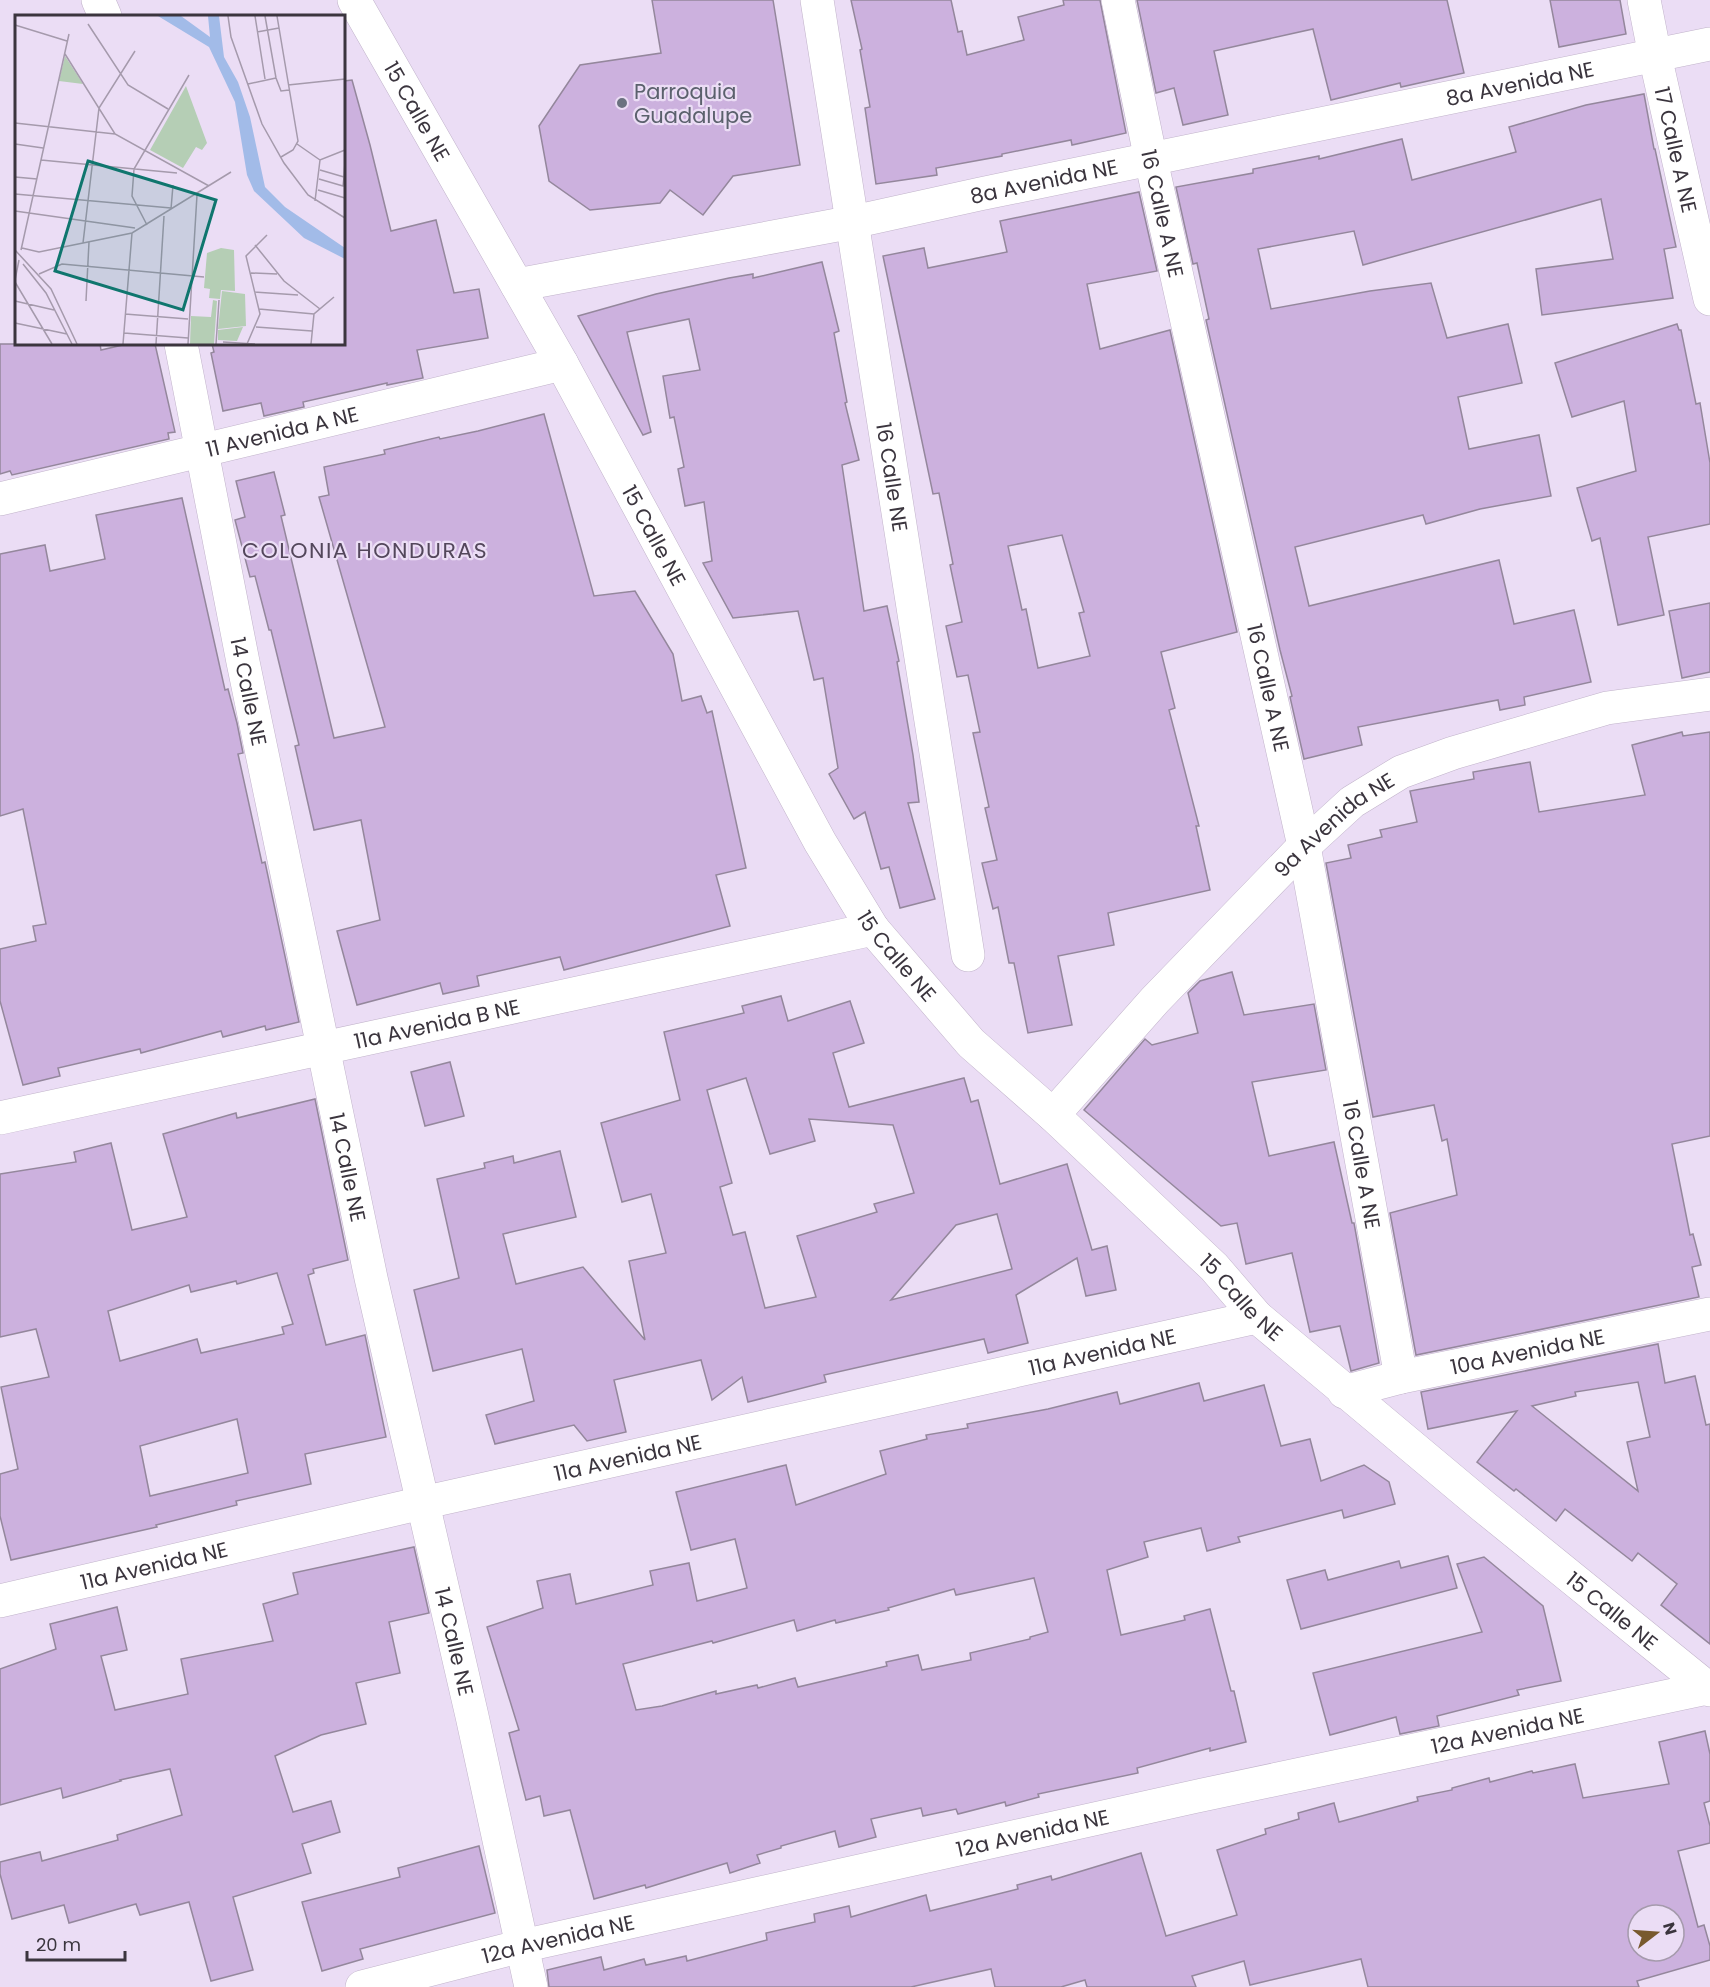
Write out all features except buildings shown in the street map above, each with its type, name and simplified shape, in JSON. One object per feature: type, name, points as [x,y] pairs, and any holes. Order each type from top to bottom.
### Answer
[{"type":"street","points":[[98,0],[105,15]]},
{"type":"street","name":"15 Calle NE","points":[[354,0],[562,364],[820,842],[873,929],[971,1043],[1053,1115],[1214,1268],[1257,1317],[1344,1392],[1708,1689]]},
{"type":"street","name":"16 Calle NE","points":[[817,0],[968,955]]},
{"type":"street","name":"16 Calle A NE","points":[[1118,0],[1151,160],[1304,846],[1401,1377]]},
{"type":"street","name":"17 Calle A NE","points":[[1644,0],[1654,56],[1710,299]]},
{"type":"street","name":"8a Avenida NE","points":[[517,285],[853,222],[1710,44]]},
{"type":"street","name":"14 Calle NE","points":[[181,345],[371,1278],[472,1716],[531,1987]]},
{"type":"street","name":"11 Avenida A NE","points":[[0,500],[562,364]]},
{"type":"street","name":"9a Avenida NE","points":[[1053,1115],[1155,1000],[1304,846],[1352,802],[1401,772],[1453,753],[1607,708],[1710,694]]},
{"type":"street","name":"11a Avenida B NE","points":[[0,1118],[873,929]]},
{"type":"street","name":"10a Avenida NE","points":[[1344,1392],[1401,1377],[1710,1314]]},
{"type":"street","name":"11a Avenida NE","points":[[0,1601],[422,1503],[1257,1317]]},
{"type":"street","name":"12a Avenida NE","points":[[362,1987],[522,1946],[1204,1795],[1708,1689]]},
{"type":"place","name":"Parroquia Guadalupe","points":[[622,103]]},
{"type":"district","name":"COLONIA HONDURAS","points":[[365,550]]}]
